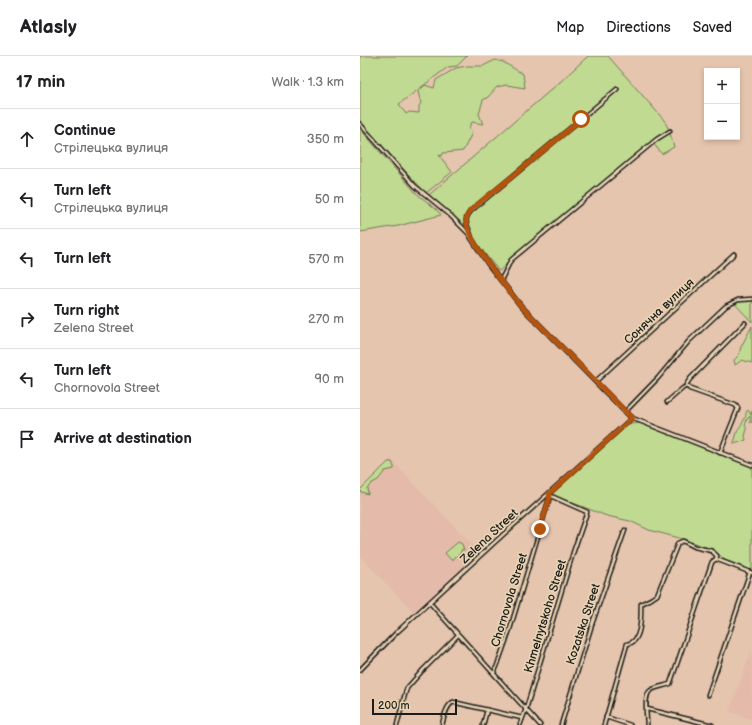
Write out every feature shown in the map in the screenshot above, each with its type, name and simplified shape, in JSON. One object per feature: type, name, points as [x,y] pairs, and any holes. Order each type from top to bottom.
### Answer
[{"type":"street","points":[[617,89],[471,211],[466,217],[471,236],[488,264],[521,306],[632,418],[752,465]]},
{"type":"street","points":[[360,124],[414,186],[450,215],[471,236]]},
{"type":"street","points":[[501,281],[511,260],[657,139],[670,131]]},
{"type":"street","name":"Сонячна вулиця","points":[[596,381],[734,254]]},
{"type":"street","points":[[625,412],[658,378],[689,341],[726,306],[738,300],[752,299]]},
{"type":"street","points":[[667,402],[687,386],[690,379],[744,323]]},
{"type":"street","points":[[687,386],[690,389],[735,405],[738,408],[720,453]]},
{"type":"street","name":"Zelena Street","points":[[360,670],[430,603],[550,495],[632,418]]},
{"type":"street","name":"Khmelnytskoho Street","points":[[520,725],[587,512],[550,495]]},
{"type":"street","name":"Chornovola Street","points":[[494,673],[498,666],[510,629],[550,495]]},
{"type":"street","name":"Kozatska Street","points":[[561,725],[593,621],[625,530]]},
{"type":"street","points":[[604,725],[627,644],[635,641],[637,638],[641,616],[641,604],[657,595],[678,542],[683,541],[695,547],[715,553],[717,556],[716,559]]},
{"type":"street","points":[[708,695],[751,572],[716,559]]},
{"type":"street","points":[[647,725],[647,709],[645,701],[648,692],[670,684],[712,562],[716,559]]},
{"type":"street","points":[[430,603],[540,725]]},
{"type":"street","points":[[397,725],[404,694],[407,688],[458,635]]},
{"type":"street","points":[[442,725],[448,706],[453,702],[522,718]]},
{"type":"street","points":[[647,709],[712,725]]},
{"type":"street","points":[[483,725],[487,710]]},
{"type":"street","points":[[606,717],[630,725]]},
{"type":"shaded area","points":[[391,459],[479,552],[414,613],[360,556],[360,489]]},
{"type":"shaded area","points":[[752,649],[752,720],[729,711]]},
{"type":"green space","points":[[360,56],[467,56],[457,66],[448,67],[399,104],[406,114],[409,112],[419,113],[419,106],[421,103],[418,92],[425,85],[434,88],[436,80],[456,68],[483,66],[495,60],[503,62],[523,74],[525,88],[506,85],[497,87],[488,97],[483,100],[479,114],[483,124],[472,122],[469,127],[472,133],[463,151],[443,153],[442,156],[439,155],[452,172],[426,193],[360,123]]},
{"type":"green space","points":[[588,56],[608,56],[664,120],[669,130],[674,147],[662,154],[652,142],[499,271],[453,215],[429,195]]},
{"type":"green space","points":[[360,129],[417,194],[436,209],[441,215],[398,226],[360,232]]},
{"type":"green space","points":[[752,299],[752,322],[734,303],[745,300],[748,302],[748,300]]},
{"type":"green space","points":[[752,326],[752,363],[742,360],[735,365],[734,360],[739,355],[741,347]]},
{"type":"green space","points":[[748,410],[751,415],[752,411],[752,422],[750,423],[750,416],[747,419],[745,426],[747,429],[745,436],[746,440],[734,444],[737,432],[745,419],[746,412]]},
{"type":"green space","points":[[640,423],[752,467],[752,570],[725,560],[714,550],[683,539],[649,530],[630,521],[607,516],[552,495],[625,427],[631,424]]},
{"type":"green space","points":[[388,462],[392,462],[394,469],[385,471],[378,480],[372,483],[367,488],[368,494],[361,492],[360,490]]},
{"type":"green space","points":[[458,542],[462,544],[464,550],[462,549],[460,554],[451,560],[445,553]]},
{"type":"route","points":[[540,529],[550,496],[549,494],[632,418],[521,306],[488,264],[471,236],[467,226],[466,217],[489,195],[581,119]]}]
